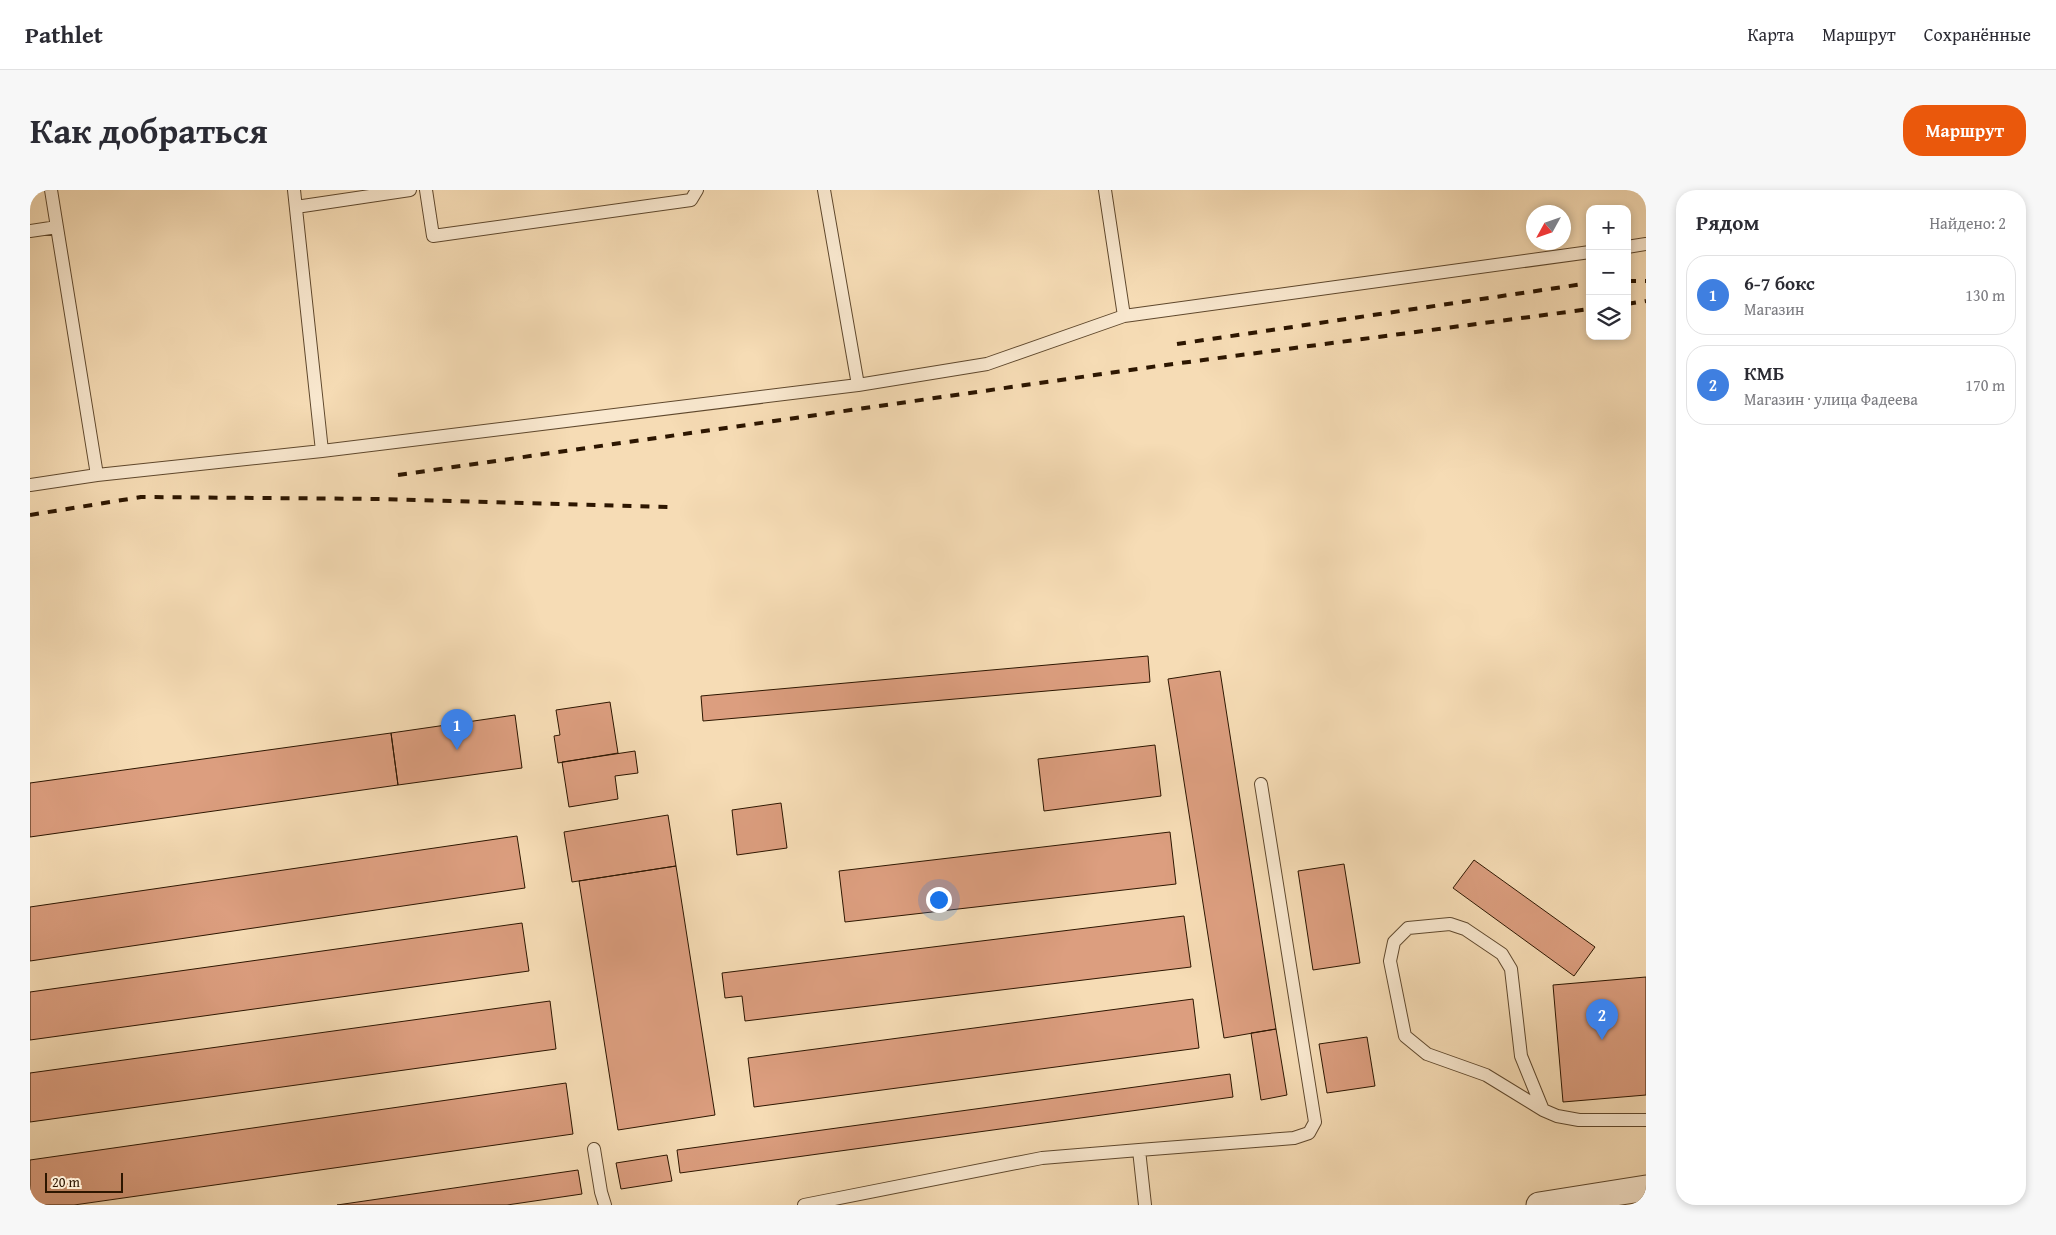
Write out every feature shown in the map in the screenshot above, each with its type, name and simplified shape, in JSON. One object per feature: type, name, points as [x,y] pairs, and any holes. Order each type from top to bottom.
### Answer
[{"type":"street","points":[[1539,1205],[1646,1188]]},
{"type":"lane","points":[[51,190],[97,475]]},
{"type":"lane","points":[[294,190],[322,451]]},
{"type":"lane","points":[[296,207],[410,190]]},
{"type":"lane","points":[[426,190],[433,236],[691,200],[697,190]]},
{"type":"lane","points":[[824,190],[858,385]]},
{"type":"lane","points":[[1105,190],[1124,316]]},
{"type":"lane","points":[[30,231],[57,228]]},
{"type":"lane","points":[[1631,246],[1646,244]]},
{"type":"lane","points":[[30,484],[322,451],[858,385],[986,364],[1124,316],[1586,253]]},
{"type":"lane","points":[[804,1205],[1042,1158],[1294,1138],[1309,1133],[1315,1122],[1261,784]]},
{"type":"lane","points":[[1542,1110],[1521,1056],[1511,969],[1502,954],[1465,929],[1450,924],[1408,928],[1394,942],[1390,961],[1405,1036],[1427,1054],[1486,1075],[1542,1110],[1557,1116],[1578,1120],[1646,1120]]},
{"type":"lane","points":[[594,1149],[605,1205]]},
{"type":"lane","points":[[1139,1150],[1145,1205]]},
{"type":"building","points":[[1148,656],[1150,682],[703,721],[701,696]]},
{"type":"building","points":[[1220,671],[1276,1029],[1224,1038],[1168,679]]},
{"type":"building","points":[[610,702],[618,753],[558,763],[554,736],[560,735],[556,710]]},
{"type":"building","points":[[515,715],[522,768],[398,785],[391,733]]},
{"type":"building","points":[[391,733],[398,785],[30,837],[30,783]]},
{"type":"building","points":[[1155,745],[1161,796],[1044,811],[1038,759]]},
{"type":"building","points":[[635,751],[638,773],[615,776],[618,799],[569,807],[562,762]]},
{"type":"building","points":[[781,803],[787,848],[737,855],[732,810]]},
{"type":"building","points":[[668,815],[676,866],[572,882],[564,832]]},
{"type":"building","points":[[1170,832],[1176,884],[845,922],[839,871]]},
{"type":"building","points":[[517,836],[525,888],[30,961],[30,907]]},
{"type":"building","points":[[1474,860],[1595,947],[1574,976],[1453,888]]},
{"type":"building","points":[[1344,864],[1360,963],[1313,970],[1298,871]]},
{"type":"building","points":[[676,866],[715,1115],[618,1130],[579,881]]},
{"type":"building","points":[[1184,916],[1191,967],[745,1021],[742,996],[725,998],[722,973]]},
{"type":"building","points":[[522,923],[529,971],[30,1040],[30,992]]},
{"type":"building","points":[[1646,977],[1646,1095],[1563,1102],[1553,985]]},
{"type":"building","points":[[1193,999],[1199,1048],[754,1107],[748,1058]]},
{"type":"building","points":[[550,1001],[556,1049],[30,1122],[30,1073]]},
{"type":"building","points":[[1276,1029],[1287,1095],[1261,1100],[1251,1033]]},
{"type":"building","points":[[1367,1037],[1375,1086],[1327,1093],[1319,1044]]},
{"type":"building","points":[[1230,1074],[1233,1097],[680,1173],[677,1150]]},
{"type":"building","points":[[566,1083],[573,1134],[74,1205],[30,1205],[30,1160]]},
{"type":"building","points":[[667,1155],[672,1181],[621,1189],[616,1163]]},
{"type":"building","points":[[578,1170],[582,1194],[507,1205],[337,1205]]},
{"type":"railway","points":[[1631,281],[1646,281]]},
{"type":"railway","points":[[1177,344],[1586,284]]},
{"type":"railway","points":[[1631,303],[1646,301]]},
{"type":"railway","points":[[398,475],[1158,366],[1586,310]]},
{"type":"railway","points":[[30,515],[141,497],[384,499],[668,507]]},
{"type":"place","name":"6-7 бокс","points":[[457,750]]},
{"type":"place","name":"КМБ","points":[[1602,1040]]}]
